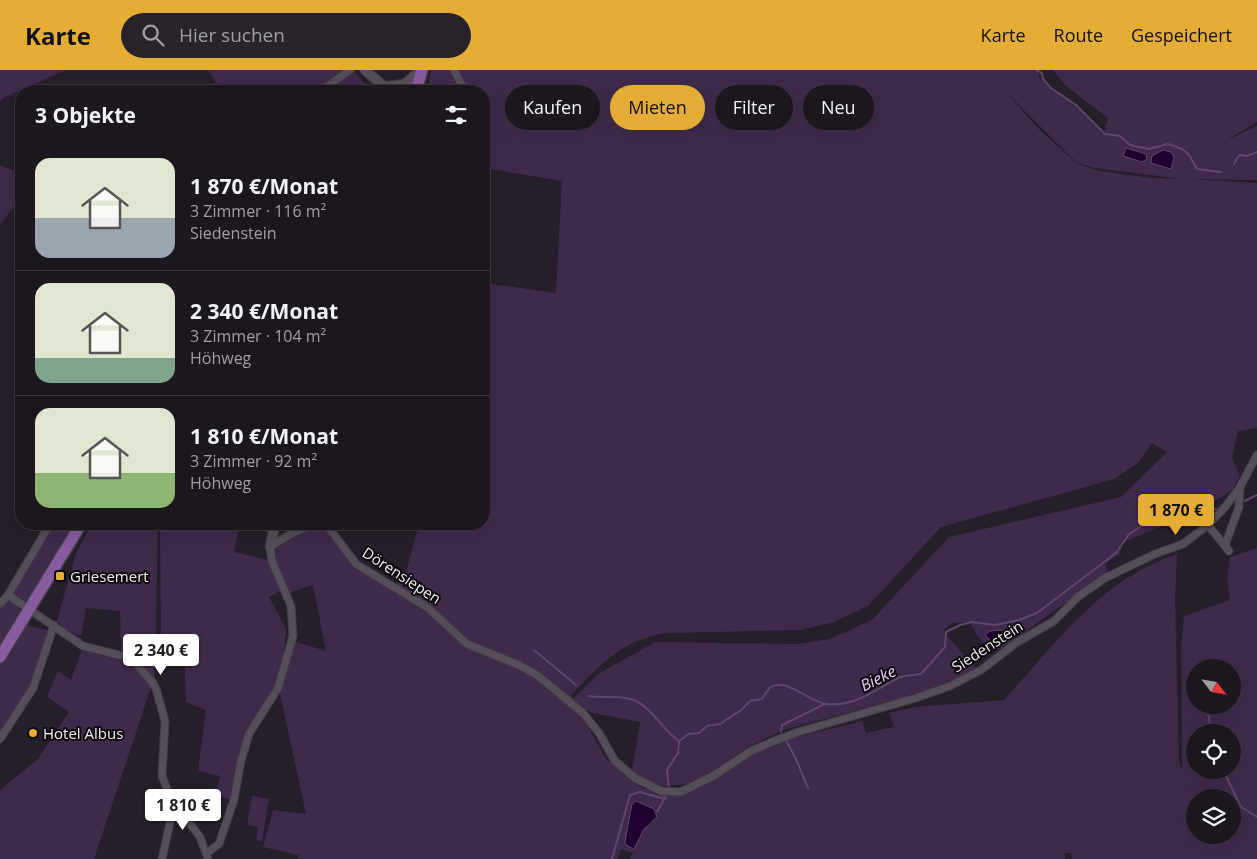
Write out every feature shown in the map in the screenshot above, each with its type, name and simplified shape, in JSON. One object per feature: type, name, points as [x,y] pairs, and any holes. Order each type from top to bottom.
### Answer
[{"type":"main road","points":[[417,85],[421,70]]},
{"type":"main road","points":[[0,657],[76,530]]},
{"type":"street","points":[[329,85],[350,70]]},
{"type":"street","points":[[365,70],[382,85]]},
{"type":"street","points":[[401,85],[421,70]]},
{"type":"street","points":[[454,70],[462,85]]},
{"type":"street","name":"Siedenstein","points":[[681,792],[713,776],[751,751],[774,741],[798,732],[916,698],[974,674],[1016,643],[1054,621],[1079,596],[1105,578],[1155,554],[1183,544],[1208,525],[1226,506],[1240,487],[1257,455]]},
{"type":"street","points":[[1208,525],[1227,548],[1239,507],[1240,487]]},
{"type":"street","points":[[0,604],[8,595],[46,530]]},
{"type":"street","points":[[170,797],[184,813],[200,837],[208,856],[219,844],[234,800],[241,761],[249,734],[278,688],[293,636],[291,606],[272,560],[270,547],[274,530]]},
{"type":"street","points":[[270,547],[301,530]]},
{"type":"street","name":"Dörensiepen","points":[[330,530],[356,564],[428,608],[467,644],[519,665],[537,675],[583,713],[599,733],[609,752],[635,778],[662,791],[681,792]]},
{"type":"street","points":[[8,595],[83,646],[131,658],[153,683],[165,722],[162,776],[170,797],[171,818],[162,859]]},
{"type":"street","points":[[0,739],[33,688],[54,625]]},
{"type":"shaded area","points":[[0,70],[66,70],[32,85],[15,85],[15,93],[3,98],[0,102]]},
{"type":"shaded area","points":[[208,70],[344,70],[323,85],[217,85]]},
{"type":"shaded area","points":[[431,70],[1038,70],[1039,78],[1073,104],[1104,134],[1108,118],[1066,86],[1053,70],[1257,70],[1257,122],[1225,141],[1257,126],[1257,180],[1188,179],[1257,183],[1257,428],[1238,431],[1232,458],[1240,476],[1232,490],[1203,509],[1124,542],[1119,554],[1105,564],[1108,572],[1001,649],[990,647],[981,641],[970,622],[951,623],[943,631],[977,670],[914,695],[783,730],[748,747],[707,775],[688,784],[663,786],[647,782],[632,771],[640,722],[593,713],[577,706],[605,758],[643,788],[661,793],[677,794],[750,753],[784,740],[862,721],[866,733],[894,727],[889,713],[914,707],[1004,700],[1062,635],[1102,597],[1125,580],[1149,566],[1177,554],[1175,598],[1179,759],[1180,767],[1182,767],[1181,652],[1184,616],[1230,600],[1227,579],[1230,557],[1257,548],[1257,859],[1072,859],[1071,853],[1065,853],[1065,859],[630,859],[633,853],[621,849],[618,859],[298,859],[299,855],[263,847],[273,810],[306,814],[279,689],[293,641],[326,651],[313,585],[288,593],[276,568],[275,551],[279,545],[294,536],[312,531],[328,531],[358,571],[394,585],[404,579],[417,530],[490,530],[490,284],[556,293],[562,181],[490,169],[490,85],[429,85]],"holes":[[[1004,90],[1077,163],[1095,168],[1182,179],[1151,178],[1100,171],[1077,164],[1037,127]],[[1152,443],[1167,452],[1121,497],[949,537],[872,620],[830,639],[797,644],[655,642],[598,674],[573,699],[571,695],[613,655],[625,647],[651,636],[667,633],[800,630],[834,622],[868,606],[941,527],[1114,479],[1139,462]],[[646,805],[657,812],[652,823],[644,829]]]},
{"type":"shaded area","points":[[354,71],[367,85],[337,85]]},
{"type":"shaded area","points":[[1126,148],[1146,154],[1147,159],[1142,162],[1123,156]]},
{"type":"shaded area","points":[[1163,150],[1171,152],[1174,157],[1171,169],[1151,163],[1152,156]]},
{"type":"shaded area","points":[[0,165],[15,171],[15,204],[0,225]]},
{"type":"shaded area","points":[[51,530],[70,530],[26,602],[12,593]]},
{"type":"shaded area","points":[[89,530],[158,530],[155,675],[94,859],[0,859],[0,790],[38,759],[69,712],[47,697],[58,671],[71,680],[83,646],[121,651],[120,611],[86,608],[81,636],[67,631],[57,621],[76,553]]},
{"type":"shaded area","points":[[160,530],[239,530],[234,552],[268,560],[281,591],[269,597],[286,629],[284,651],[275,686],[247,731],[234,800],[216,796],[220,776],[198,771],[206,710],[186,702],[184,643],[161,642]]},
{"type":"shaded area","points":[[8,599],[21,609],[0,647],[0,608]]},
{"type":"shaded area","points":[[26,625],[48,630],[33,688],[0,739],[0,664]]},
{"type":"shaded area","points":[[1005,630],[1008,633],[993,643],[985,635],[990,631]]},
{"type":"shaded area","points":[[252,796],[269,799],[262,841],[256,840],[258,827],[247,825]]},
{"type":"shaded area","points":[[636,801],[654,809],[657,817],[644,829],[634,849],[626,845],[625,842],[632,804]]},
{"type":"waterway","points":[[1036,70],[1042,73],[1043,79],[1051,88],[1076,105],[1105,134],[1120,136],[1130,145],[1149,149],[1168,144],[1182,149],[1189,155],[1197,169],[1221,172]]},
{"type":"waterway","points":[[1234,164],[1239,155],[1247,156],[1257,152]]},
{"type":"waterway","name":"Bieke","points":[[1245,501],[1257,495]]},
{"type":"waterway","name":"Bieke","points":[[669,788],[667,770],[678,753],[679,741],[689,734],[699,733],[707,726],[720,724],[741,710],[750,701],[762,699],[770,687],[777,685],[791,688],[827,704],[847,703],[856,700],[900,677],[921,674],[945,647],[946,632],[960,625],[972,622],[995,625],[1019,620],[1037,613],[1116,553],[1129,534],[1147,523],[1216,509]]},
{"type":"waterway","points":[[534,650],[576,685]]},
{"type":"waterway","points":[[589,696],[625,698],[636,701],[648,710],[679,741]]},
{"type":"waterway","points":[[781,732],[782,725],[825,704]]},
{"type":"waterway","points":[[1208,714],[1210,724]]},
{"type":"waterway","points":[[787,742],[808,788]]},
{"type":"waterway","points":[[1227,779],[1241,807],[1257,817]]},
{"type":"waterway","name":"Bieke","points":[[612,859],[630,795],[640,792],[665,799]]},
{"type":"waterway","name":"Bieke","points":[[657,812],[667,794]]},
{"type":"place","name":"Griesemert","points":[[60,576]]},
{"type":"place","name":"Hotel Albus","points":[[33,733]]}]
